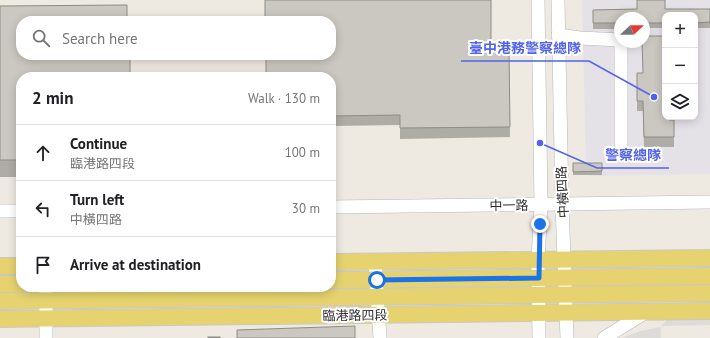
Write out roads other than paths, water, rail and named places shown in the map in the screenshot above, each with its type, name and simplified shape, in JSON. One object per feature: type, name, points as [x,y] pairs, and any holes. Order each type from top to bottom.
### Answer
[{"type":"main road","points":[[336,262],[710,258]]},
{"type":"main road","points":[[0,266],[16,266]]},
{"type":"main road","points":[[336,280],[710,276]]},
{"type":"main road","points":[[0,284],[16,284]]},
{"type":"main road","name":"臨港路四段","points":[[0,301],[46,294],[378,297],[710,293]]},
{"type":"main road","name":"臨港路四段","points":[[0,319],[710,311]]},
{"type":"street","name":"中橫四路","points":[[538,0],[541,204],[538,260],[539,338]]},
{"type":"street","name":"中橫四路","points":[[558,0],[562,204],[566,277],[567,338]]},
{"type":"street","points":[[538,33],[614,41]]},
{"type":"street","points":[[620,48],[621,144]]},
{"type":"street","name":"中一路","points":[[336,207],[710,202]]},
{"type":"street","points":[[0,211],[16,211]]},
{"type":"street","points":[[376,262],[380,314],[380,338]]},
{"type":"street","points":[[46,294],[46,338]]},
{"type":"street","points":[[604,338],[647,311]]},
{"type":"place","name":"臺中港務警察總隊","points":[[654,97]]},
{"type":"place","name":"警察總隊","points":[[540,143]]}]
